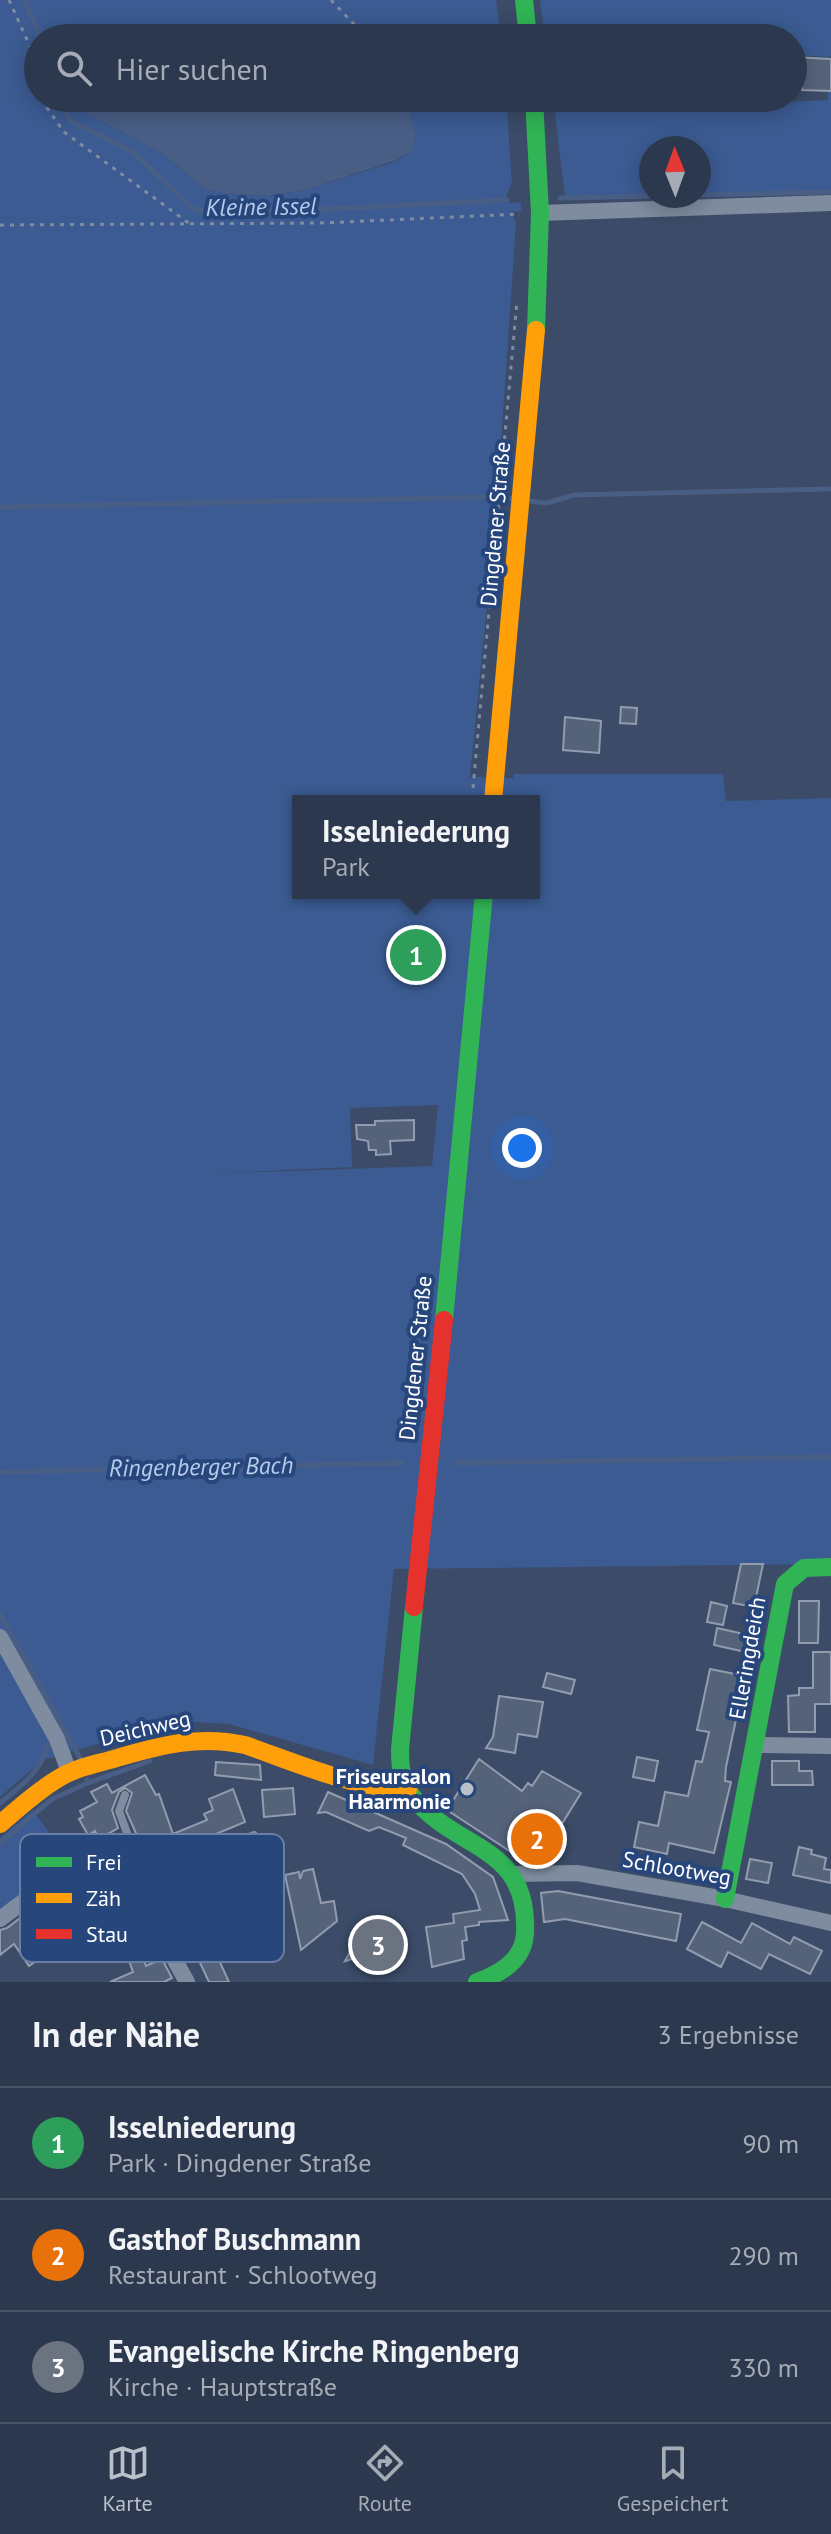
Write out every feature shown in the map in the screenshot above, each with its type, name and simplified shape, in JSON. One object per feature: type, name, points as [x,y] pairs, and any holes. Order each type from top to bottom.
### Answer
[{"type":"main road","points":[[524,0],[527,24]]},
{"type":"main road","name":"Dingdener Straße","points":[[494,795],[536,345],[540,251],[532,214],[534,112]]},
{"type":"main road","name":"Dingdener Straße","points":[[483,899],[400,1765],[408,1790],[431,1817],[484,1848],[513,1874]]},
{"type":"main road","name":"Elleringdeich","points":[[725,1899],[785,1584],[804,1568],[831,1567]]},
{"type":"main road","name":"Deichweg","points":[[0,1824],[30,1798],[69,1772],[182,1740],[213,1738],[243,1744],[327,1775],[385,1790],[408,1790]]},
{"type":"main road","points":[[477,1982],[511,1965],[523,1947],[527,1924],[524,1902],[513,1874]]},
{"type":"street","points":[[532,214],[831,203]]},
{"type":"street","points":[[0,1637],[57,1739],[69,1772]]},
{"type":"street","name":"Elleringdeich","points":[[756,1745],[831,1746]]},
{"type":"street","name":"Schlootweg","points":[[513,1874],[577,1873],[725,1899],[831,1923]]},
{"type":"street","points":[[0,1919],[20,1904]]},
{"type":"street","points":[[176,1962],[187,1982]]},
{"type":"lane","points":[[125,1795],[119,1811],[126,1834]]},
{"type":"path","points":[[9,0],[24,33]]},
{"type":"path","points":[[331,0],[354,24]]},
{"type":"path","points":[[50,112],[64,132],[190,224]]},
{"type":"path","points":[[0,225],[321,223],[532,214]]},
{"type":"path","points":[[473,795],[518,291]]},
{"type":"shaded area","points":[[0,0],[496,0],[499,24],[24,24],[24,112],[85,112],[163,154],[205,189],[228,194],[268,196],[305,190],[397,161],[412,150],[416,136],[409,112],[507,112],[512,183],[506,196],[508,203],[521,202],[521,211],[512,212],[516,223],[497,503],[470,777],[513,778],[514,774],[723,774],[726,801],[831,798],[831,1564],[394,1569],[373,1765],[229,1724],[175,1721],[43,1760],[0,1797]],"holes":[[[438,1105],[432,1166],[202,1174],[352,1167],[350,1108]]]},
{"type":"shaded area","points":[[540,0],[831,0],[831,57],[807,56],[807,24],[543,24]]},
{"type":"shaded area","points":[[828,91],[831,91],[831,190],[711,193],[711,136],[639,136],[639,194],[565,196],[555,112],[807,112],[807,101],[828,100]]},
{"type":"shaded area","points":[[409,112],[416,136],[412,150],[397,160],[305,190],[268,196],[228,194],[205,189],[163,154],[86,113]]},
{"type":"shaded area","points":[[33,1810],[50,1834],[20,1834],[20,1896],[0,1909],[0,1838]]},
{"type":"building","points":[[807,58],[831,59],[831,91],[807,90]]},
{"type":"building","points":[[621,707],[637,708],[636,724],[620,723]]},
{"type":"building","points":[[565,717],[601,721],[599,753],[563,750]]},
{"type":"building","points":[[414,1120],[414,1140],[390,1141],[391,1154],[376,1155],[376,1150],[369,1150],[368,1141],[357,1139],[356,1125]]},
{"type":"building","points":[[741,1564],[763,1564],[754,1607],[733,1603]]},
{"type":"building","points":[[799,1601],[819,1601],[818,1643],[799,1643]]},
{"type":"building","points":[[711,1602],[727,1606],[723,1625],[707,1622]]},
{"type":"building","points":[[717,1628],[753,1636],[750,1653],[714,1645]]},
{"type":"building","points":[[813,1652],[831,1652],[831,1704],[815,1704],[815,1732],[789,1732],[788,1696],[799,1695],[799,1688],[813,1688]]},
{"type":"building","points":[[710,1669],[750,1677],[743,1710],[738,1710],[726,1767],[725,1781],[731,1782],[714,1853],[669,1843],[667,1854],[634,1847],[639,1822],[658,1826],[665,1792],[688,1796],[696,1761],[702,1762],[709,1732],[697,1730]]},
{"type":"building","points":[[547,1673],[575,1680],[571,1694],[543,1687]]},
{"type":"building","points":[[499,1696],[543,1702],[537,1737],[518,1734],[515,1753],[486,1748],[493,1737]]},
{"type":"building","points":[[637,1757],[658,1761],[654,1781],[633,1777]]},
{"type":"building","points":[[479,1759],[522,1791],[528,1783],[532,1786],[542,1771],[581,1793],[547,1848],[518,1841],[511,1852],[447,1810]]},
{"type":"building","points":[[772,1761],[799,1761],[799,1771],[812,1771],[813,1785],[772,1785]]},
{"type":"building","points":[[216,1762],[260,1765],[261,1780],[215,1775]]},
{"type":"building","points":[[145,1775],[156,1795],[159,1794],[173,1834],[136,1834],[126,1811],[132,1793],[125,1788],[119,1792],[112,1810],[118,1828],[108,1834],[96,1834],[95,1831],[87,1834],[79,1819],[83,1817],[80,1811],[97,1802],[91,1792],[107,1784],[112,1793]]},
{"type":"building","points":[[293,1788],[295,1814],[264,1817],[262,1790]]},
{"type":"building","points":[[233,1789],[245,1822],[216,1834],[173,1834],[207,1820],[204,1814],[213,1810],[209,1799]]},
{"type":"building","points":[[328,1792],[446,1844],[493,1877],[508,1920],[479,1922],[479,1925],[465,1927],[467,1940],[462,1941],[464,1959],[432,1967],[426,1927],[454,1923],[453,1914],[480,1910],[475,1894],[462,1874],[403,1845],[406,1838],[379,1827],[369,1831],[326,1812],[318,1813]]},
{"type":"building","points":[[799,1847],[826,1858],[824,1869],[831,1870],[831,1883],[793,1875]]},
{"type":"building","points":[[750,1859],[772,1863],[768,1883],[746,1879]]},
{"type":"building","points":[[313,1869],[321,1903],[334,1901],[337,1921],[301,1950],[285,1875],[299,1872],[300,1879],[303,1871]]},
{"type":"building","points":[[558,1891],[681,1914],[676,1941],[565,1919],[544,1922],[541,1893]]},
{"type":"building","points":[[20,1918],[20,1953],[14,1944],[0,1955],[0,1930]]},
{"type":"building","points":[[702,1922],[741,1943],[752,1923],[790,1944],[794,1937],[822,1951],[810,1974],[769,1954],[761,1969],[728,1952],[721,1967],[687,1949]]},
{"type":"building","points":[[389,1929],[398,1934],[400,1944],[396,1953],[370,1960],[362,1956],[345,1961],[358,1937]]},
{"type":"building","points":[[130,1962],[145,1962],[146,1966],[164,1962],[172,1978],[164,1982],[110,1982],[133,1972]]},
{"type":"building","points":[[200,1962],[220,1962],[229,1982],[209,1982]]},
{"type":"waterway","name":"Kleine Issel","points":[[24,0],[35,24]]},
{"type":"waterway","name":"Kleine Issel","points":[[65,112],[71,121],[133,152],[192,208],[204,211],[308,210],[507,200]]},
{"type":"waterway","name":"Kleine Issel","points":[[711,195],[831,192]]},
{"type":"waterway","name":"Kleine Issel","points":[[560,198],[639,196]]},
{"type":"waterway","points":[[529,501],[547,503],[574,495],[831,489]]},
{"type":"waterway","points":[[0,507],[515,499]]},
{"type":"waterway","name":"Ringenberger Bach","points":[[456,1463],[831,1457]]},
{"type":"waterway","name":"Ringenberger Bach","points":[[0,1472],[402,1463]]},
{"type":"waterway","points":[[0,1614],[80,1758]]},
{"type":"waterway","points":[[0,1803],[35,1771],[48,1745]]},
{"type":"waterway","points":[[88,1783],[150,1761]]},
{"type":"waterway","points":[[0,1843],[52,1799],[88,1783],[87,1780]]},
{"type":"traffic: fast","points":[[524,0],[527,24]]},
{"type":"traffic: fast","points":[[535,112],[540,213],[536,330]]},
{"type":"traffic: fast","points":[[444,1320],[483,899]]},
{"type":"traffic: fast","points":[[725,1899],[785,1584],[804,1568],[831,1567]]},
{"type":"traffic: fast","points":[[414,1607],[400,1749],[405,1785],[430,1814],[503,1865],[515,1882],[523,1904],[525,1933],[520,1951],[509,1965],[477,1982]]},
{"type":"traffic: slow","points":[[494,795],[536,330]]},
{"type":"traffic: slow","points":[[0,1824],[43,1788],[73,1771],[149,1749],[196,1741],[245,1745],[345,1779],[408,1790]]},
{"type":"traffic: jam","points":[[414,1607],[444,1320]]},
{"type":"place","name":"Isselniederung","points":[[416,955]]},
{"type":"place","name":"Friseursalon Haarmonie","points":[[467,1789]]},
{"type":"place","name":"Gasthof Buschmann","points":[[537,1839]]},
{"type":"place","name":"Evangelische Kirche Ringenberg","points":[[378,1945]]}]
